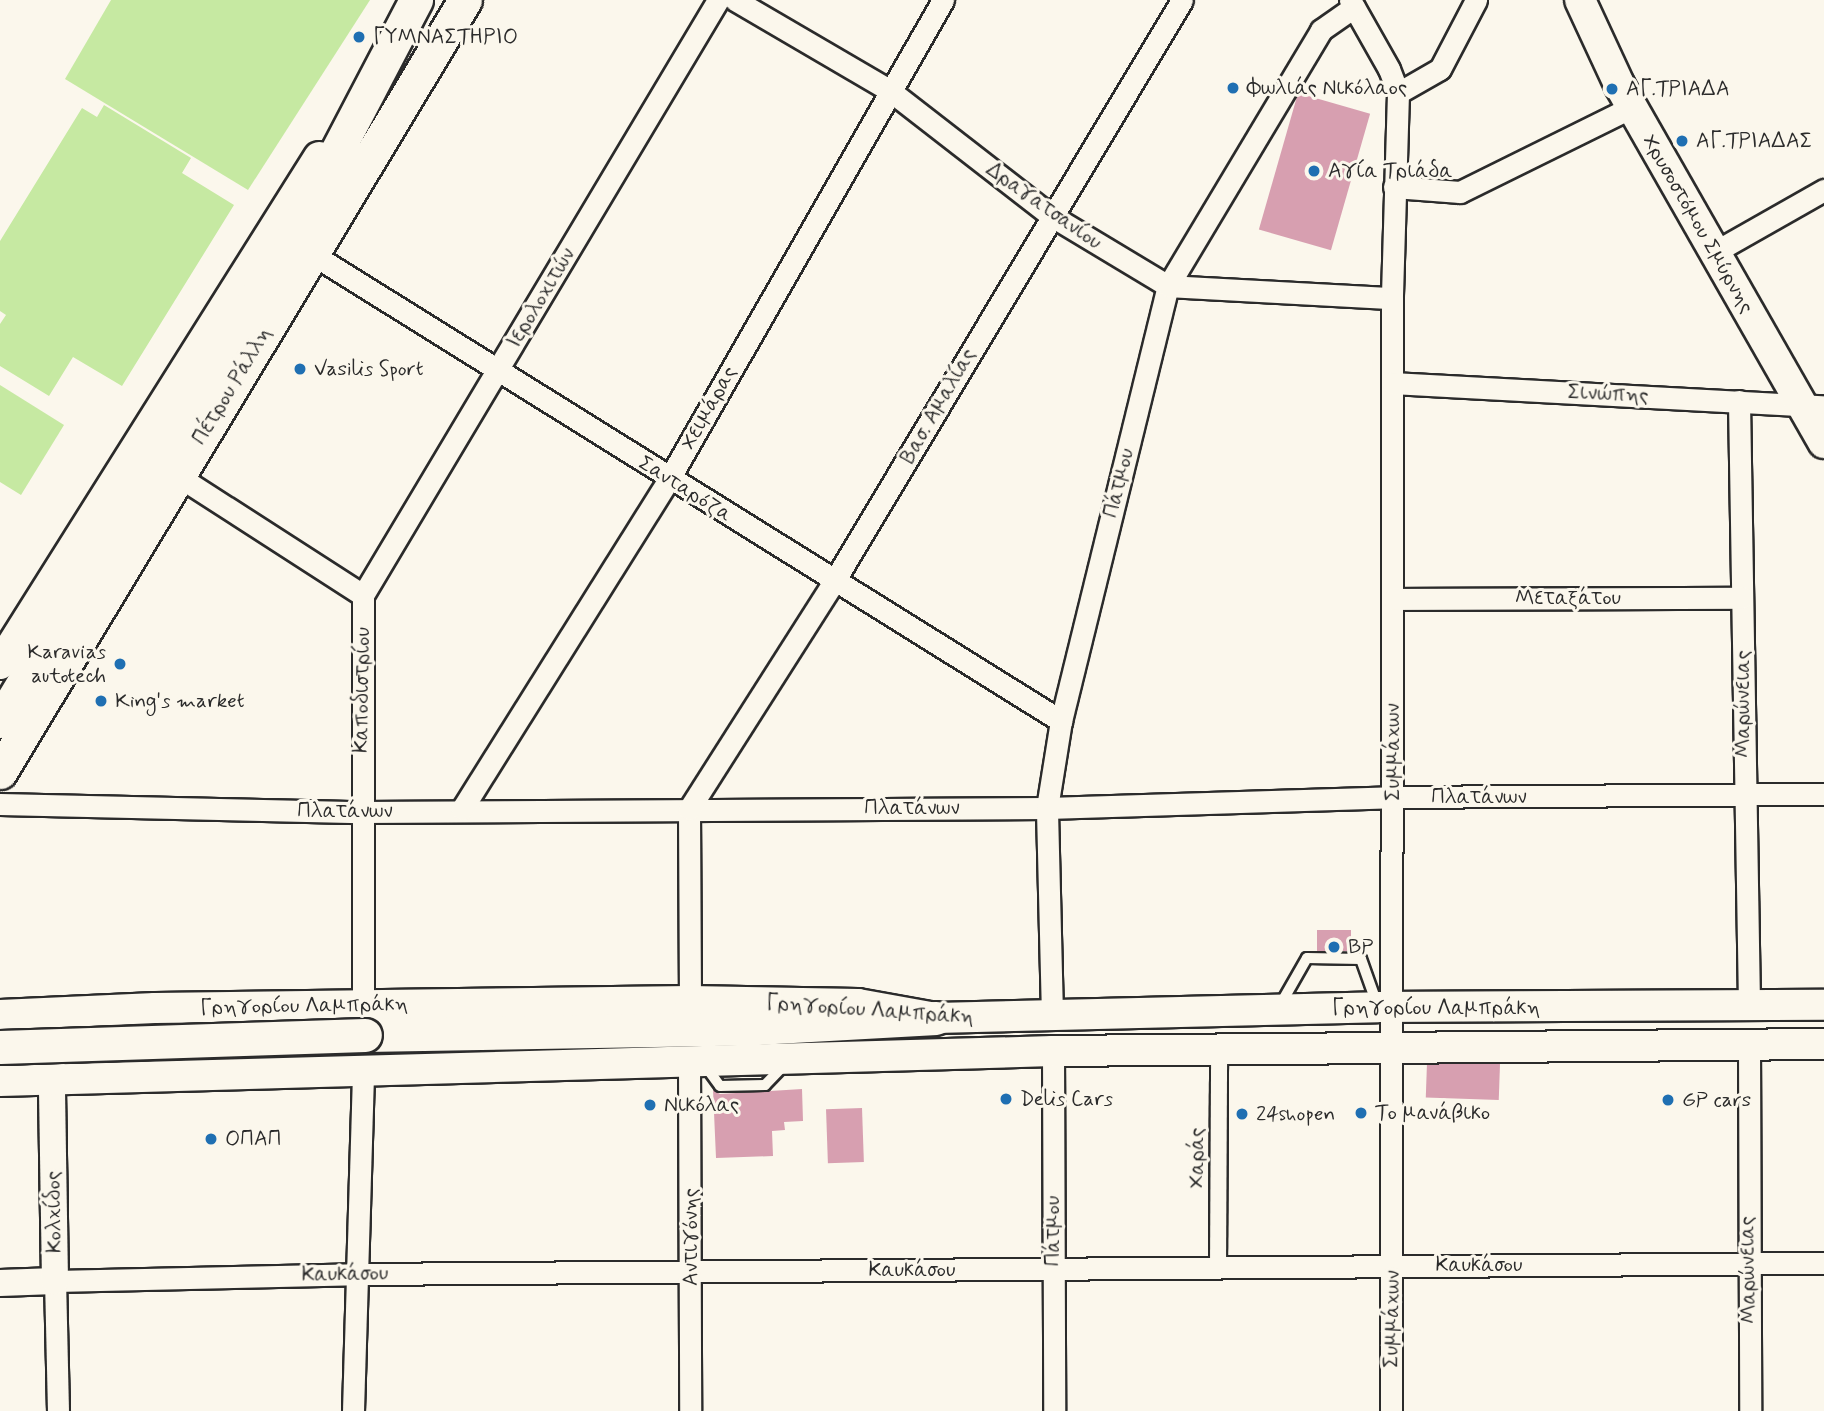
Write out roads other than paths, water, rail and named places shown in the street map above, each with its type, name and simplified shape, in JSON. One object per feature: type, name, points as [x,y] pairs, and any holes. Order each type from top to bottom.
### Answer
[{"type":"main road","name":"Πέτρου Ράλλη","points":[[0,664],[416,0]]},
{"type":"main road","name":"Πέτρου Ράλλη","points":[[0,772],[465,0]]},
{"type":"main road","name":"Χρυσοστόμου Σμύρνης","points":[[1580,0],[1632,107],[1713,253],[1813,405],[1824,443]]},
{"type":"main road","name":"Πέτρου Ράλλη","points":[[0,721],[290,241],[397,32]]},
{"type":"main road","name":"Γρηγορίου Λαμπράκη","points":[[0,1014],[364,1021],[690,1002],[858,1004],[936,1018],[1385,1007],[1824,1005]]},
{"type":"main road","points":[[0,1047],[364,1021],[756,1028],[936,1018]]},
{"type":"main road","name":"Γρηγορίου Λαμπράκη","points":[[0,1081],[1053,1051],[1824,1044]]},
{"type":"street","name":"Ιερολοχιτών","points":[[363,596],[718,0]]},
{"type":"street","name":"Δραγατσανίου","points":[[735,0],[889,90],[1050,215],[1168,286],[1392,298]]},
{"type":"street","name":"Χειμάρας","points":[[462,809],[669,479],[889,90],[943,0]]},
{"type":"street","name":"Βασ. Αμαλίας","points":[[689,809],[833,583],[1050,215],[1182,0]]},
{"type":"street","points":[[1352,4],[1390,69],[1398,93],[1440,69],[1476,0]]},
{"type":"street","name":"Πάτμου","points":[[1052,1015],[1047,808],[1060,721],[1168,286],[1321,30],[1352,4]]},
{"type":"street","name":"Συμμάχων","points":[[1391,1411],[1393,1048],[1385,1007],[1392,797],[1392,298],[1398,93]]},
{"type":"street","points":[[1394,187],[1461,192],[1632,107]]},
{"type":"street","points":[[1713,253],[1824,190]]},
{"type":"street","name":"Σανταρόζα","points":[[312,254],[833,583],[1060,721]]},
{"type":"street","name":"Σινώπης","points":[[1393,383],[1813,405]]},
{"type":"street","name":"Μαρώνειας","points":[[1739,401],[1749,1007]]},
{"type":"street","name":"Καποδιστρίου","points":[[178,476],[363,596],[361,812],[364,1021]]},
{"type":"street","name":"Μεταξάτου","points":[[1394,599],[1742,598]]},
{"type":"street","name":"Πλατάνων","points":[[0,804],[361,812],[462,809],[1047,808],[1392,797],[1824,794]]},
{"type":"street","points":[[689,809],[690,1002]]},
{"type":"street","name":"Κολχίδος","points":[[51,1013],[58,1411]]},
{"type":"street","name":"Μαρώνειας","points":[[1749,1045],[1747,1263],[1751,1411]]},
{"type":"street","name":"Χαράς","points":[[1218,1267],[1219,1050]]},
{"type":"street","name":"Πάτμου","points":[[1053,1051],[1054,1411]]},
{"type":"street","name":"Αντιγόνης","points":[[690,1411],[696,1062]]},
{"type":"street","points":[[353,1411],[363,1071]]},
{"type":"street","name":"Καυκάσου","points":[[0,1283],[356,1274],[1824,1263]]},
{"type":"lane","points":[[1278,1009],[1307,958],[1361,959],[1385,1007]]},
{"type":"place","name":"ΓΥΜΝΑΣΤΗΡΙΟ","points":[[359,37]]},
{"type":"place","name":"Φωλιάς Νικόλαος","points":[[1233,88]]},
{"type":"place","name":"ΑΓ.ΤΡΙΑΔΑ","points":[[1612,89]]},
{"type":"place","name":"ΑΓ.ΤΡΙΑΔΑΣ","points":[[1682,141]]},
{"type":"place","name":"Αγία Τριάδα","points":[[1314,171]]},
{"type":"place","name":"Vasilis Sport","points":[[300,369]]},
{"type":"place","name":"Karavias autotech","points":[[120,664]]},
{"type":"place","name":"King's market","points":[[101,701]]},
{"type":"place","name":"BP","points":[[1334,947]]},
{"type":"place","name":"Delis Cars","points":[[1006,1099]]},
{"type":"place","name":"GP cars","points":[[1668,1100]]},
{"type":"place","name":"Νικόλας","points":[[650,1105]]},
{"type":"place","name":"Το μανάβικο","points":[[1361,1113]]},
{"type":"place","name":"24shopen","points":[[1242,1114]]},
{"type":"place","name":"ΟΠΑΠ","points":[[211,1139]]}]
